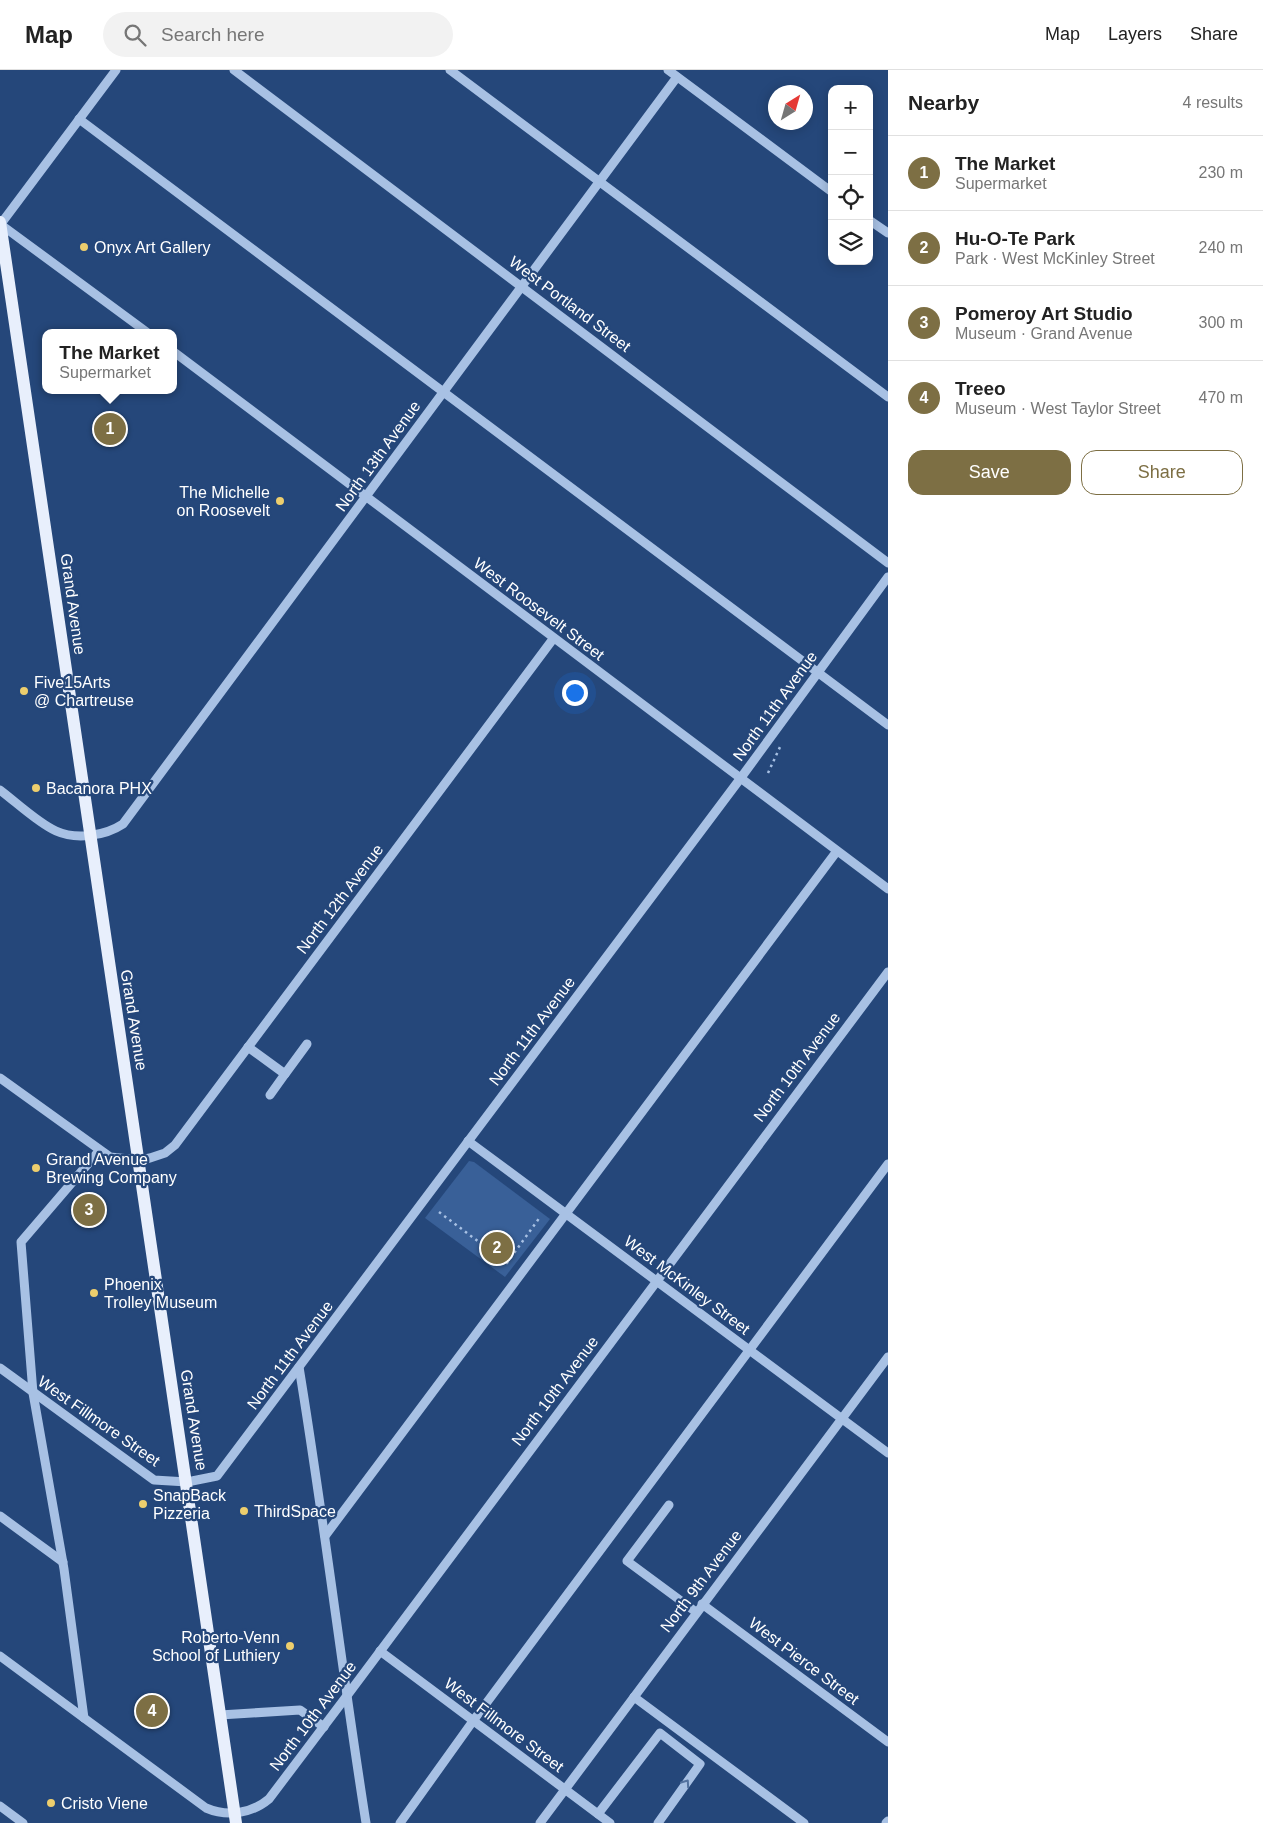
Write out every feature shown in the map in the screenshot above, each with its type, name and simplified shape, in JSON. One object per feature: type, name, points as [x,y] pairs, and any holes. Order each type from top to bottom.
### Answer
[{"type":"main road","name":"Grand Avenue","points":[[0,224],[236,1818]]},
{"type":"street","points":[[116,70],[0,224],[143,329]]},
{"type":"street","name":"West Portland Street","points":[[234,70],[888,563]]},
{"type":"street","points":[[450,70],[888,397]]},
{"type":"street","points":[[668,70],[828,189]]},
{"type":"street","name":"North 13th Avenue","points":[[90,835],[116,828],[123,824],[677,77]]},
{"type":"street","points":[[79,119],[888,725]]},
{"type":"street","points":[[873,223],[888,233]]},
{"type":"street","name":"West Roosevelt Street","points":[[177,354],[553,639],[888,889]]},
{"type":"street","name":"North 11th Avenue","points":[[187,1482],[217,1476],[740,779],[888,577]]},
{"type":"street","name":"North 12th Avenue","points":[[139,1160],[165,1153],[175,1145],[553,639]]},
{"type":"street","points":[[0,790],[55,831],[67,834],[90,835]]},
{"type":"street","points":[[325,1536],[837,851]]},
{"type":"street","name":"North 10th Avenue","points":[[236,1818],[256,1809],[268,1800],[655,1280],[888,972]]},
{"type":"street","points":[[270,1095],[307,1044]]},
{"type":"street","points":[[248,1047],[285,1074]]},
{"type":"street","points":[[0,1078],[99,1150],[116,1159],[139,1160]]},
{"type":"street","name":"West McKinley Street","points":[[468,1141],[888,1453]]},
{"type":"street","points":[[84,1718],[63,1562],[34,1393],[21,1242],[99,1150]]},
{"type":"street","points":[[400,1823],[473,1721],[888,1164]]},
{"type":"street","name":"North 9th Avenue","points":[[540,1823],[888,1357]]},
{"type":"street","points":[[299,1367],[366,1823]]},
{"type":"street","name":"West Fillmore Street","points":[[0,1368],[154,1480],[187,1482]]},
{"type":"street","points":[[669,1505],[627,1561],[696,1612]]},
{"type":"street","points":[[0,1516],[63,1562]]},
{"type":"street","name":"West Pierce Street","points":[[702,1604],[888,1742]]},
{"type":"street","name":"West Fillmore Street","points":[[380,1651],[610,1823]]},
{"type":"street","points":[[0,1656],[206,1808],[236,1818]]},
{"type":"street","points":[[634,1697],[804,1823]]},
{"type":"street","points":[[220,1715],[300,1710],[324,1727]]},
{"type":"street","points":[[598,1814],[660,1733],[700,1764],[658,1823]]},
{"type":"street","points":[[0,1806],[23,1823]]},
{"type":"path","points":[[768,773],[785,740]]},
{"type":"path","points":[[439,1212],[507,1263],[540,1217]]},
{"type":"shaded area","points":[[469,1161],[474,1162],[550,1219],[505,1277],[425,1218]]},
{"type":"place","name":"Onyx Art Gallery","points":[[84,247]]},
{"type":"place","name":"The Market","points":[[110,429]]},
{"type":"place","name":"The Michelle on Roosevelt","points":[[280,501]]},
{"type":"place","name":"Five15Arts @ Chartreuse","points":[[24,691]]},
{"type":"place","name":"Bacanora PHX","points":[[36,788]]},
{"type":"place","name":"Grand Avenue Brewing Company","points":[[36,1168]]},
{"type":"place","name":"Pomeroy Art Studio","points":[[89,1210]]},
{"type":"place","name":"Hu-O-Te Park","points":[[497,1248]]},
{"type":"place","name":"Phoenix Trolley Museum","points":[[94,1293]]},
{"type":"place","name":"SnapBack Pizzeria","points":[[143,1504]]},
{"type":"place","name":"ThirdSpace","points":[[244,1511]]},
{"type":"place","name":"Roberto-Venn School of Luthiery","points":[[290,1646]]},
{"type":"place","name":"Treeo","points":[[152,1711]]},
{"type":"place","name":"Cristo Viene","points":[[51,1803]]}]
